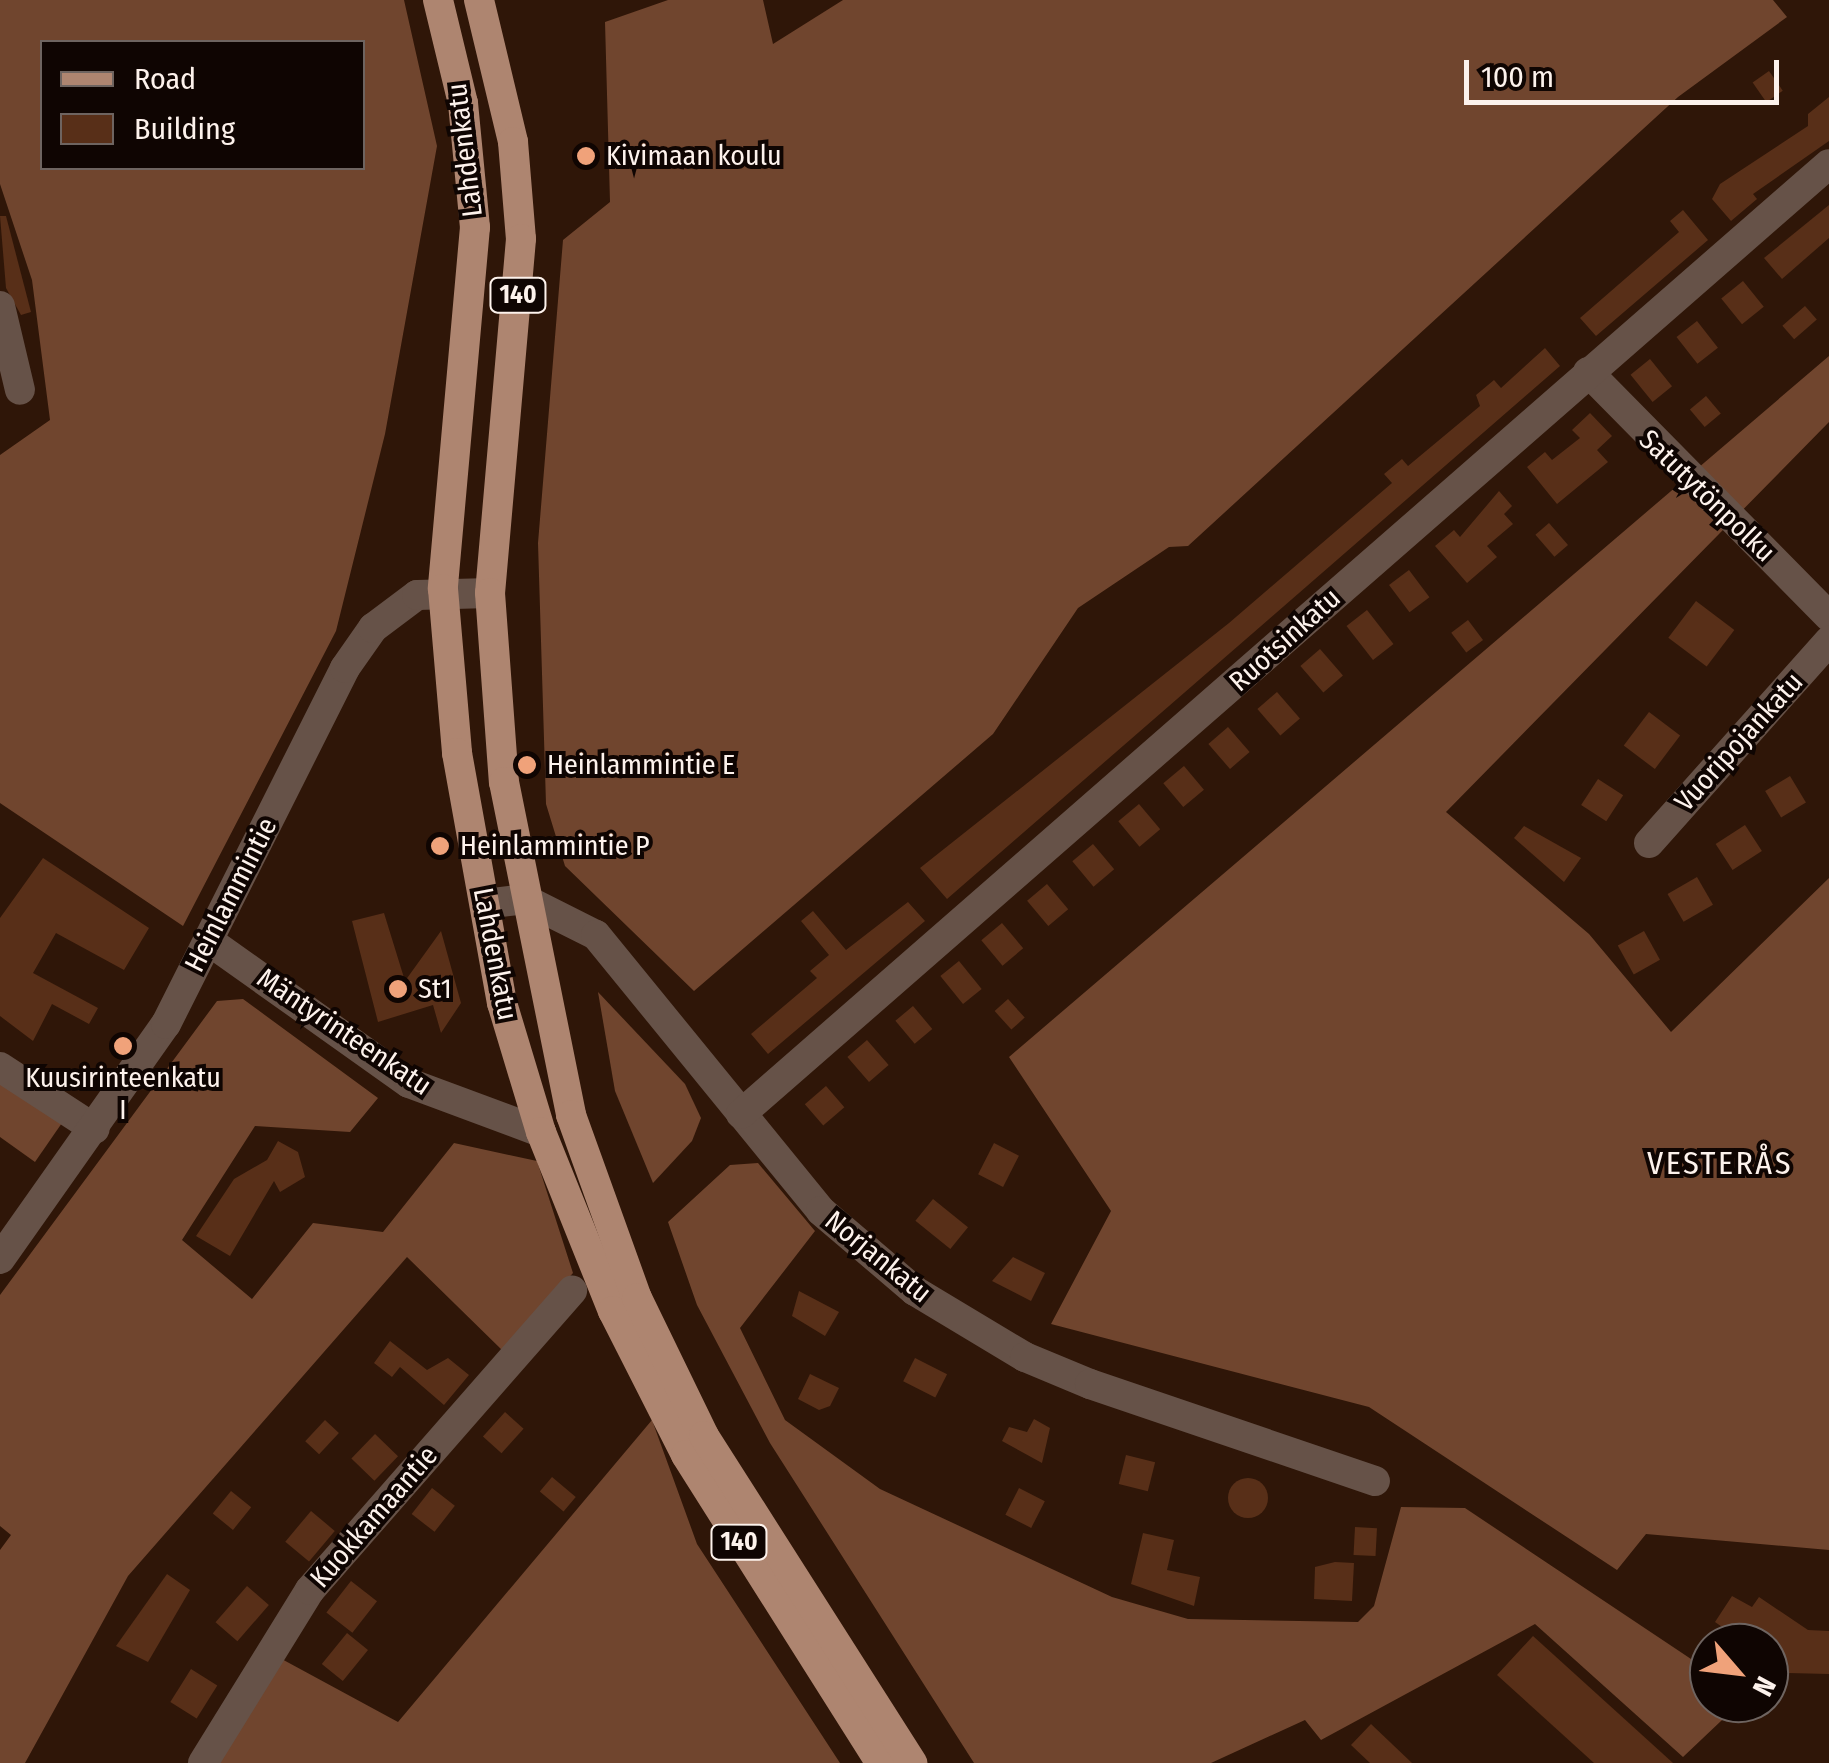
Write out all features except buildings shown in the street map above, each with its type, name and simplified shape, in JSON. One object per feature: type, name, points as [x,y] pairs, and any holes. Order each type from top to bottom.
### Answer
[{"type":"main road","name":"Lahdenkatu","points":[[438,0],[463,103],[475,227],[442,590],[458,753],[502,1003],[542,1132],[581,1238],[912,1763]]},
{"type":"main road","name":"Lahdenkatu","points":[[479,0],[513,142],[521,240],[490,594],[504,782],[524,899],[571,1115],[600,1203],[625,1304],[686,1454],[881,1763]]},
{"type":"street","name":"Ruotsinkatu","points":[[741,1114],[1829,164]]},
{"type":"street","points":[[0,306],[20,390]]},
{"type":"street","name":"Satutytönpolku","points":[[1588,372],[1829,616]]},
{"type":"street","name":"Heinlammintie","points":[[0,1259],[166,1024],[345,668],[394,608],[442,590],[490,594]]},
{"type":"street","name":"Vuoripojankatu","points":[[1649,842],[1829,641]]},
{"type":"street","points":[[485,904],[524,899]]},
{"type":"street","name":"Norjankatu","points":[[524,899],[596,935],[741,1114],[870,1258],[966,1323],[1090,1384],[1375,1481]]},
{"type":"street","name":"Mäntyrinteenkatu","points":[[209,940],[409,1082],[542,1132]]},
{"type":"street","points":[[0,1067],[95,1129]]},
{"type":"street","name":"Kuokkamaantie","points":[[202,1763],[310,1590],[572,1291]]},
{"type":"shaded area","points":[[0,0],[404,0],[437,146],[385,434],[336,631],[183,926],[0,803],[0,455],[50,420],[32,280],[0,184]]},
{"type":"shaded area","points":[[668,0],[763,0],[773,44],[843,0],[1773,0],[1787,17],[1678,97],[1188,546],[1169,547],[1078,608],[993,734],[694,991],[565,866],[546,804],[538,543],[563,240],[610,202],[605,22]]},
{"type":"shaded area","points":[[1829,356],[1829,422],[1446,812],[1589,934],[1671,1032],[1829,878],[1829,1550],[1646,1534],[1617,1570],[1369,1407],[1051,1324],[1111,1211],[1009,1057]]},
{"type":"shaded area","points":[[598,992],[685,1084],[701,1118],[692,1141],[653,1183],[615,1091]]},
{"type":"shaded area","points":[[243,999],[378,1098],[350,1132],[255,1126],[182,1240],[252,1299],[313,1223],[383,1232],[454,1143],[537,1161],[573,1273],[503,1351],[407,1257],[128,1576],[25,1763],[0,1763],[0,1550],[11,1535],[0,1526],[0,1295],[217,1001]]},
{"type":"shaded area","points":[[0,1079],[64,1120],[35,1162],[0,1137]]},
{"type":"shaded area","points":[[758,1163],[815,1231],[740,1328],[785,1420],[880,1489],[1112,1597],[1188,1619],[1358,1622],[1374,1606],[1401,1507],[1465,1508],[1689,1658],[1689,1723],[1719,1723],[1683,1757],[1535,1624],[1321,1740],[1305,1720],[1211,1763],[974,1763],[770,1443],[697,1305],[668,1222],[730,1165]]},
{"type":"shaded area","points":[[652,1420],[697,1544],[840,1763],[214,1763],[278,1657],[398,1722]]},
{"type":"place","name":"Kivimaan koulu","points":[[586,156]]},
{"type":"place","name":"Heinlammintie E","points":[[527,765]]},
{"type":"place","name":"Heinlammintie P","points":[[440,846]]},
{"type":"place","name":"St1","points":[[398,989]]},
{"type":"place","name":"Kuusirinteenkatu I","points":[[123,1046]]},
{"type":"district","name":"VESTERÅS","points":[[1720,1163]]}]
